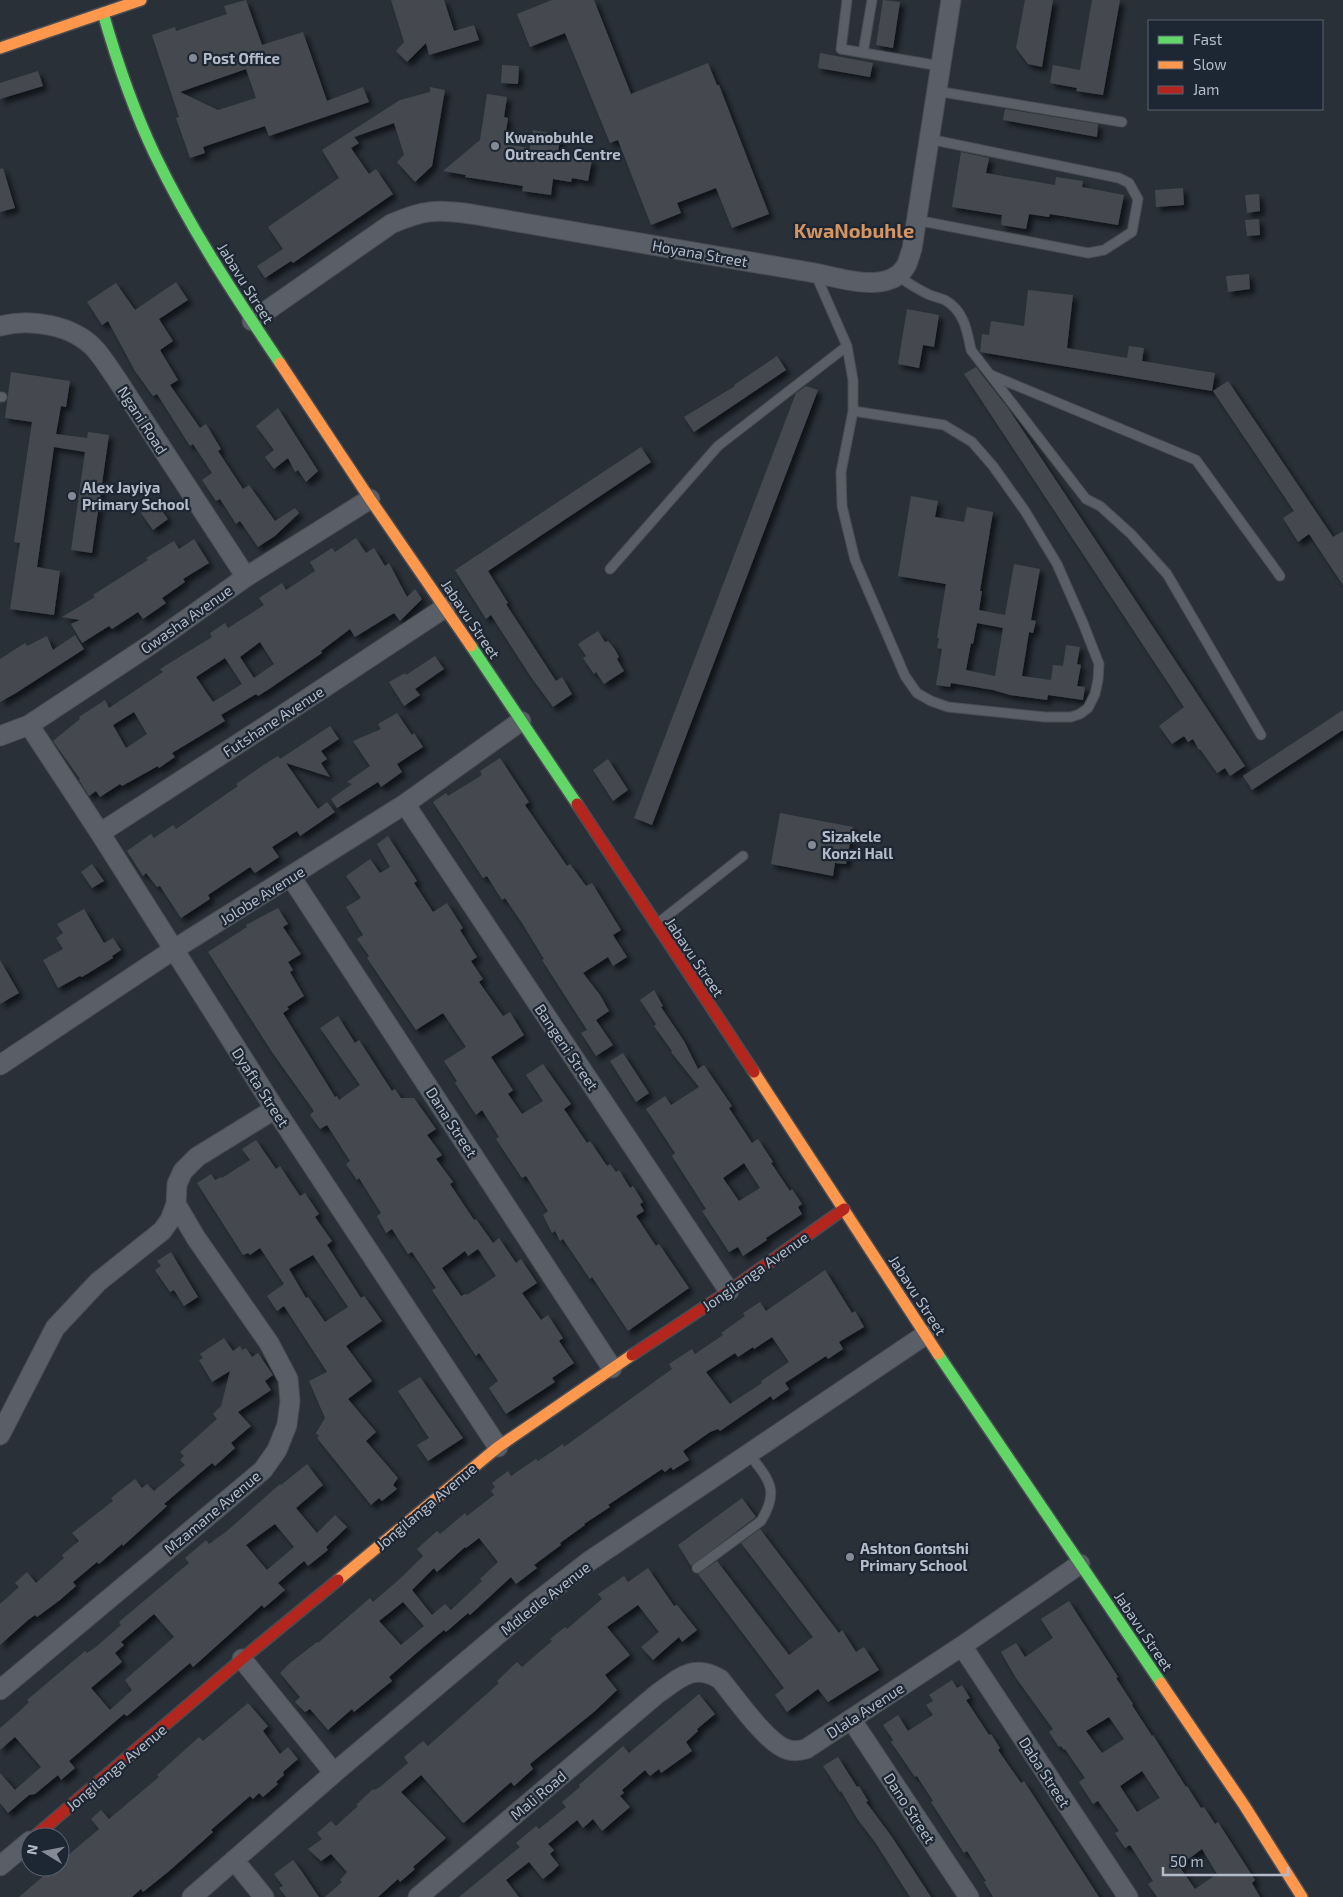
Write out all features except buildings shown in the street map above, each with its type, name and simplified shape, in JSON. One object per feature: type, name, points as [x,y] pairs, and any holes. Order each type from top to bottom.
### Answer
[{"type":"street","points":[[0,48],[141,0]]},
{"type":"street","points":[[896,275],[906,266],[912,249],[951,0]]},
{"type":"street","name":"Jabavu Street","points":[[103,13],[122,77],[154,155],[192,224],[252,321],[370,499],[446,607],[926,1336],[1244,1804],[1302,1897]]},
{"type":"street","name":"Hoyana Street","points":[[252,321],[392,224],[412,214],[432,210],[470,214],[864,283],[883,282],[896,275]]},
{"type":"street","name":"Ngani Road","points":[[0,326],[32,323],[55,326],[78,337],[94,348],[116,378],[246,577]]},
{"type":"street","name":"Gwasha Avenue","points":[[0,736],[29,725],[150,645],[246,577],[370,499]]},
{"type":"street","name":"Futshane Avenue","points":[[100,833],[446,607]]},
{"type":"street","name":"Jolobe Avenue","points":[[0,1065],[173,950],[405,804],[521,721]]},
{"type":"street","name":"Dyafta Street","points":[[29,725],[100,833],[274,1109],[498,1447]]},
{"type":"street","name":"Bangeni Street","points":[[405,804],[729,1290]]},
{"type":"street","name":"Dana Street","points":[[291,877],[612,1368]]},
{"type":"street","points":[[0,1435],[55,1328],[98,1282],[162,1231],[170,1220],[176,1204],[177,1184],[183,1171],[197,1157],[274,1109]]},
{"type":"street","name":"Mzamane Avenue","points":[[0,1690],[262,1470],[277,1450],[287,1425],[290,1401],[288,1379],[269,1343],[196,1238],[176,1204]]},
{"type":"street","name":"Jongilanga Avenue","points":[[46,1827],[242,1659],[498,1447],[729,1290],[844,1209]]},
{"type":"street","name":"Mdledle Avenue","points":[[192,1897],[334,1773],[534,1604],[580,1568],[926,1336]]},
{"type":"street","name":"Dlala Avenue","points":[[657,1694],[692,1672],[709,1672],[720,1679],[772,1741],[786,1749],[806,1750],[962,1646],[1080,1564]]},
{"type":"street","name":"Daba Street","points":[[962,1646],[1128,1897]]},
{"type":"street","points":[[242,1659],[334,1773]]},
{"type":"street","name":"Mali Road","points":[[418,1897],[657,1694]]},
{"type":"street","name":"Dano Street","points":[[851,1719],[969,1897]]},
{"type":"street","points":[[0,1866],[20,1849]]},
{"type":"street","points":[[234,1860],[264,1897]]},
{"type":"lane","points":[[847,0],[841,48],[940,66]]},
{"type":"lane","points":[[862,53],[872,0]]},
{"type":"lane","points":[[936,91],[1122,122]]},
{"type":"lane","points":[[916,220],[1088,253],[1104,250],[1132,232],[1138,199],[1129,183],[1119,178],[929,139]]},
{"type":"lane","points":[[815,273],[847,346],[853,380],[853,411],[841,472],[842,506],[855,560],[905,676],[917,693],[931,702],[948,707],[1045,717],[1071,717],[1080,714],[1088,708],[1095,694],[1099,664],[1083,623],[1057,564],[1025,512],[993,466],[972,442],[944,426],[853,411]]},
{"type":"lane","points":[[896,275],[929,294],[944,300],[958,311],[968,332],[971,350],[1086,499],[1100,506],[1131,534],[1167,574],[1261,735]]},
{"type":"lane","points":[[610,569],[718,446],[847,346]]},
{"type":"lane","points":[[991,375],[1196,460],[1280,576]]},
{"type":"lane","points":[[656,925],[743,856]]},
{"type":"lane","points":[[697,1568],[760,1521],[767,1511],[772,1490],[769,1480],[749,1454]]},
{"type":"traffic: fast","points":[[103,13],[133,103],[147,138],[169,182],[214,261],[280,363]]},
{"type":"traffic: fast","points":[[471,646],[577,804]]},
{"type":"traffic: fast","points":[[938,1354],[1161,1683]]},
{"type":"traffic: slow","points":[[0,48],[141,0]]},
{"type":"traffic: slow","points":[[280,363],[471,646]]},
{"type":"traffic: slow","points":[[754,1072],[938,1354]]},
{"type":"traffic: slow","points":[[338,1580],[498,1447],[632,1355]]},
{"type":"traffic: slow","points":[[1161,1683],[1244,1805],[1302,1897]]},
{"type":"traffic: jam","points":[[577,804],[754,1072]]},
{"type":"traffic: jam","points":[[632,1355],[729,1291],[844,1209]]},
{"type":"traffic: jam","points":[[46,1827],[242,1659],[338,1580]]},
{"type":"place","name":"Post Office","points":[[193,58]]},
{"type":"place","name":"Kwanobuhle Outreach Centre","points":[[495,146]]},
{"type":"place","name":"Alex Jayiya Primary School","points":[[72,496]]},
{"type":"place","name":"Sizakele Konzi Hall","points":[[812,845]]},
{"type":"place","name":"Ashton Gontshi Primary School","points":[[850,1557]]},
{"type":"district","name":"KwaNobuhle","points":[[854,230]]}]
